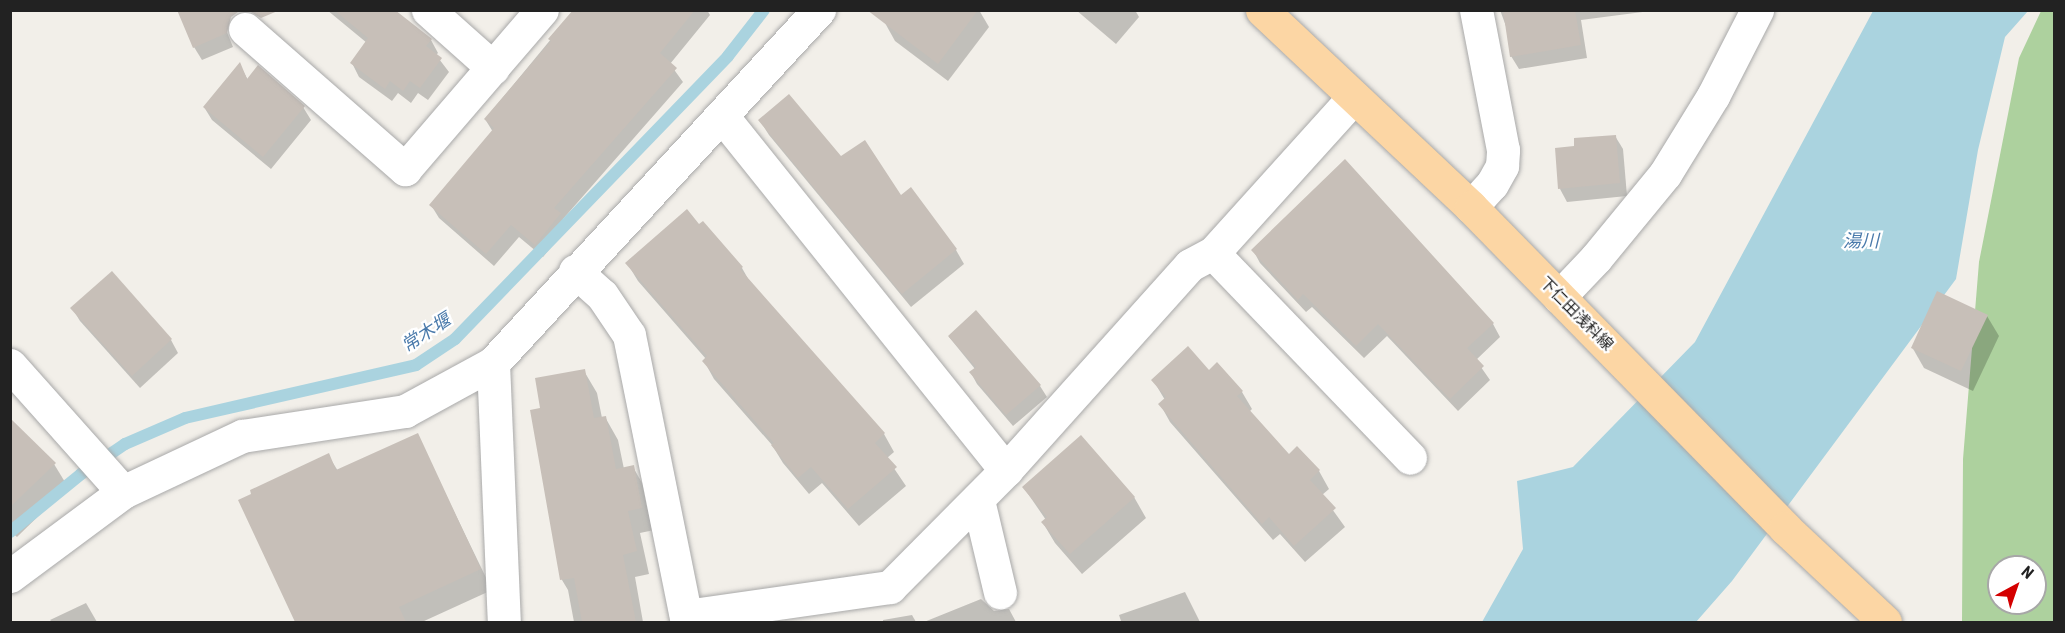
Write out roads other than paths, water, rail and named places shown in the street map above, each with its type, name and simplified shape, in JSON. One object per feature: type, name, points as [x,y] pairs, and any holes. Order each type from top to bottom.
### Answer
[{"type":"main road","name":"下仁田浅科線","points":[[1262,10],[1471,207],[1785,528],[1885,622]]},
{"type":"street","points":[[428,10],[493,68]]},
{"type":"street","points":[[245,29],[405,169],[542,10]]},
{"type":"street","points":[[10,576],[116,484],[242,436],[405,411],[492,363],[819,10]]},
{"type":"street","points":[[1471,207],[1492,184],[1502,166],[1503,150],[1476,10]]},
{"type":"street","points":[[1568,306],[1596,258],[1665,174],[1713,96],[1757,10]]},
{"type":"street","points":[[575,271],[602,295],[629,335],[687,619],[890,587],[1006,470],[1190,265],[1213,253],[1354,98]]},
{"type":"street","points":[[722,116],[1006,470]]},
{"type":"street","points":[[1213,253],[1410,458]]},
{"type":"street","points":[[492,363],[504,622]]},
{"type":"street","points":[[10,365],[116,484]]},
{"type":"street","points":[[978,500],[1000,592]]},
{"type":"water","name":"湯川","points":[[1873,11],[2028,11],[2005,37],[1978,150],[1956,279],[1732,581],[1696,622],[1482,622],[1523,549],[1517,481],[1573,467],[1695,342]]},
{"type":"waterway","name":"常木堰","points":[[10,532],[81,474],[125,444],[185,418],[416,365],[455,339],[728,56],[764,10]]}]
